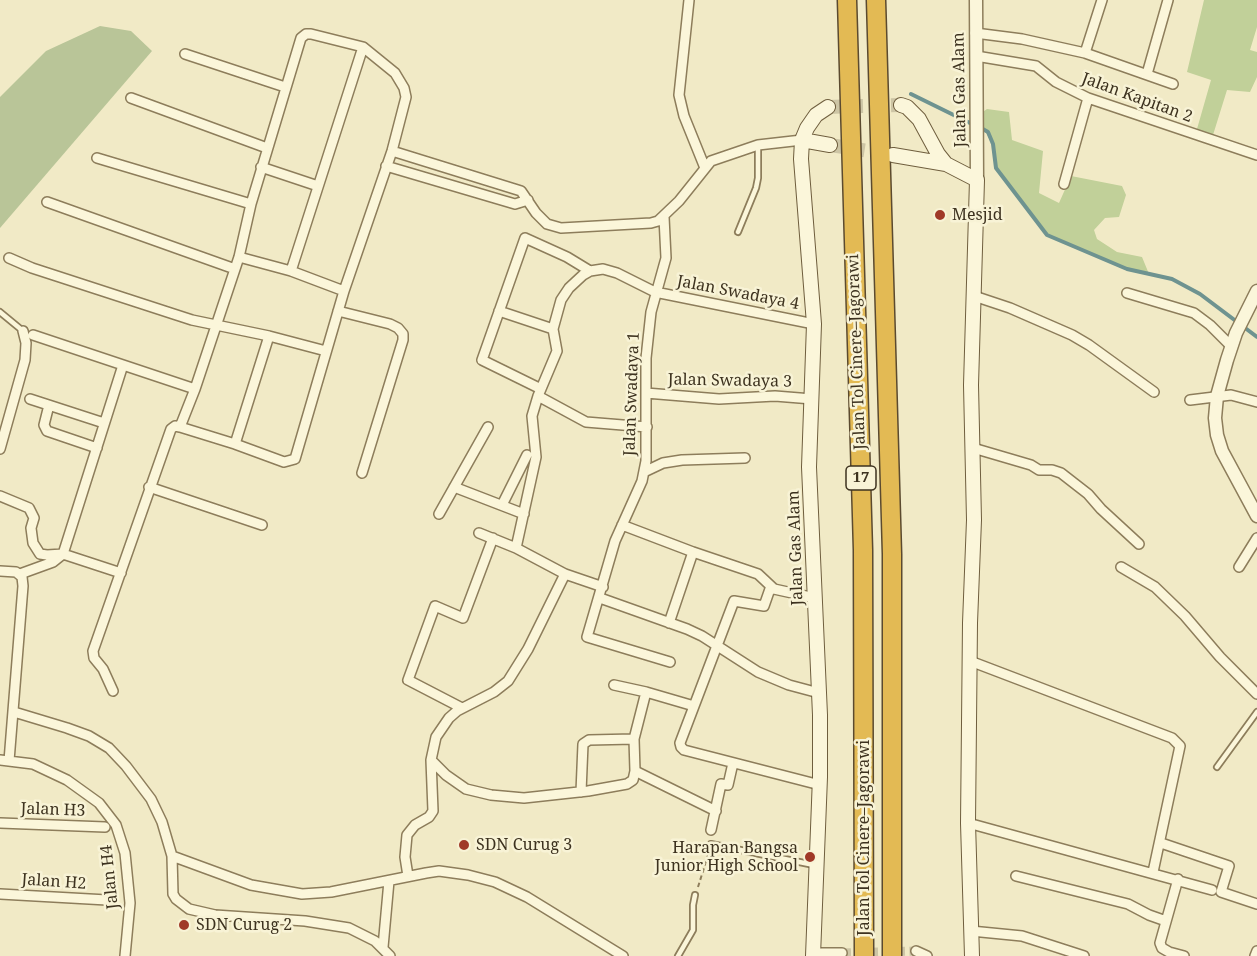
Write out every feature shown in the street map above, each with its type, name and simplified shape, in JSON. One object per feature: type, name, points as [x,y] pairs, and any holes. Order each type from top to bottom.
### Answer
[{"type":"highway","name":"Jalan Tol Cinere–Jagorawi","points":[[847,0],[863,550],[864,956]]},
{"type":"highway","name":"Jalan Tol Cinere–Jagorawi","points":[[876,0],[892,554],[892,956]]},
{"type":"main road","name":"Jalan Gas Alam","points":[[901,105],[914,112],[946,164]]},
{"type":"main road","points":[[828,107],[812,120],[802,140],[830,145]]},
{"type":"main road","name":"Jalan Gas Alam","points":[[802,140],[802,175],[811,263],[814,324],[809,467],[819,693],[820,785],[813,955]]},
{"type":"main road","name":"Jalan Gas Alam","points":[[893,154],[946,164],[977,180],[971,385],[974,520],[968,822],[972,956]]},
{"type":"street","points":[[686,0],[679,95],[705,168]]},
{"type":"street","name":"Jalan Gas Alam","points":[[976,0],[977,180]]},
{"type":"street","points":[[1085,53],[1102,0]]},
{"type":"street","points":[[1147,74],[1168,0]]},
{"type":"street","points":[[975,33],[1023,39],[1085,53],[1173,84]]},
{"type":"street","points":[[113,691],[103,669],[94,658],[93,651],[171,429],[175,426],[180,427],[284,462],[295,459],[344,291],[392,151],[406,97],[404,88],[395,73],[363,47],[306,34],[299,42],[261,167],[235,269],[180,427]]},
{"type":"street","points":[[291,271],[363,47]]},
{"type":"street","points":[[185,54],[285,87]]},
{"type":"street","name":"Jalan Kapitan 2","points":[[976,56],[1036,66],[1056,82],[1088,98],[1257,155]]},
{"type":"street","points":[[131,98],[267,148]]},
{"type":"street","points":[[1064,184],[1088,98]]},
{"type":"street","points":[[392,151],[521,191],[542,219],[553,227],[651,224],[664,217],[711,161],[758,145],[802,140]]},
{"type":"street","points":[[97,158],[251,204]]},
{"type":"street","points":[[386,166],[515,204],[528,201]]},
{"type":"street","points":[[261,167],[318,186]]},
{"type":"street","points":[[47,202],[235,269]]},
{"type":"street","name":"Jalan Swadaya 1","points":[[664,217],[666,258],[656,292],[648,337],[644,472],[622,525],[587,637],[670,662]]},
{"type":"street","points":[[516,548],[536,457],[532,416],[540,392],[557,351],[553,329],[561,300],[569,288],[590,271],[567,257],[525,238],[482,360],[540,392],[586,422],[647,427]]},
{"type":"street","points":[[238,257],[291,271],[344,291]]},
{"type":"street","points":[[9,258],[32,268],[192,320],[326,351]]},
{"type":"street","name":"Jalan Swadaya 4","points":[[590,271],[603,269],[617,273],[656,292],[814,324]]},
{"type":"street","points":[[1257,291],[1236,333],[1216,396],[1215,418],[1219,443],[1257,516]]},
{"type":"street","points":[[1127,293],[1194,313],[1232,347]]},
{"type":"street","points":[[974,296],[1010,308],[1072,335],[1154,392]]},
{"type":"street","points":[[338,311],[390,324],[403,334],[362,473]]},
{"type":"street","points":[[499,311],[553,329]]},
{"type":"street","points":[[0,449],[25,360],[26,342],[23,331]]},
{"type":"street","points":[[33,335],[195,389]]},
{"type":"street","points":[[235,444],[269,336]]},
{"type":"street","points":[[0,572],[20,574],[53,562],[63,554],[123,365]]},
{"type":"street","name":"Jalan Swadaya 3","points":[[646,393],[719,399],[775,396],[812,399]]},
{"type":"street","points":[[1190,400],[1231,395],[1257,402]]},
{"type":"street","points":[[30,399],[104,423]]},
{"type":"street","points":[[49,405],[44,425],[47,431],[97,448]]},
{"type":"street","points":[[439,514],[488,427]]},
{"type":"street","points":[[973,448],[1031,465],[1040,470],[1061,473],[1088,494],[1139,544]]},
{"type":"street","points":[[502,506],[527,455]]},
{"type":"street","points":[[644,472],[663,463],[682,460],[745,458]]},
{"type":"street","points":[[149,487],[262,525]]},
{"type":"street","points":[[454,487],[524,514]]},
{"type":"street","points":[[0,496],[29,508],[33,518],[33,543],[40,554],[63,554],[121,573]]},
{"type":"street","points":[[622,525],[758,574],[771,586],[815,598]]},
{"type":"street","points":[[479,532],[516,548],[565,574],[603,587]]},
{"type":"street","points":[[462,708],[408,680],[435,606],[464,618],[493,538]]},
{"type":"street","points":[[1239,567],[1257,538]]},
{"type":"street","points":[[669,623],[693,552]]},
{"type":"street","points":[[1121,567],[1155,587],[1257,694]]},
{"type":"street","points":[[5,761],[14,712],[23,586],[20,574]]},
{"type":"street","points":[[408,876],[405,857],[409,830],[429,817],[433,811],[431,760],[436,737],[449,718],[462,708],[501,688],[508,681],[528,649],[565,574]]},
{"type":"street","points":[[771,586],[764,606],[734,602],[680,743],[684,750],[820,785]]},
{"type":"street","points":[[600,598],[702,636],[742,664],[758,672],[789,685],[819,693]]},
{"type":"street","points":[[970,661],[1172,738],[1180,746],[1153,872]]},
{"type":"street","points":[[614,685],[694,706]]},
{"type":"street","points":[[431,760],[446,775],[466,789],[491,795],[525,798],[627,784],[633,780],[635,771],[634,739],[646,692]]},
{"type":"street","points":[[14,712],[80,732],[100,741],[126,766],[151,799],[162,822],[172,856],[173,894],[189,909],[215,915],[305,921],[340,926],[367,936],[383,947],[390,956]]},
{"type":"street","points":[[581,792],[583,744],[589,740],[634,739]]},
{"type":"street","name":"Jalan H4","points":[[5,761],[33,764],[67,780],[99,803],[116,825],[125,853],[130,903],[125,956]]},
{"type":"street","points":[[711,830],[721,784],[728,785],[733,763]]},
{"type":"street","points":[[635,771],[716,812]]},
{"type":"street","points":[[968,822],[1212,890]]},
{"type":"street","name":"Jalan H3","points":[[0,823],[105,827]]},
{"type":"street","points":[[1161,843],[1228,866],[1221,892],[1257,904]]},
{"type":"street","points":[[172,856],[251,885],[295,894],[317,894],[408,876],[439,871],[452,872],[495,882],[542,905],[621,955]]},
{"type":"street","points":[[1016,876],[1128,904],[1166,921]]},
{"type":"street","points":[[1178,879],[1160,943],[1162,948],[1184,956]]},
{"type":"street","points":[[383,947],[389,881]]},
{"type":"street","name":"Jalan H2","points":[[0,894],[107,900]]},
{"type":"street","points":[[971,931],[1022,936],[1084,956]]},
{"type":"street","points":[[916,951],[927,956]]},
{"type":"street","points":[[1255,956],[1257,951]]},
{"type":"street","points":[[813,955],[842,953]]},
{"type":"lane","points":[[738,232],[756,188],[758,145]]},
{"type":"lane","points":[[0,312],[23,331]]},
{"type":"lane","points":[[1217,767],[1257,712]]},
{"type":"lane","points":[[711,844],[816,865]]},
{"type":"lane","points":[[678,956],[693,930],[695,895]]},
{"type":"path","points":[[695,895],[711,844]]},
{"type":"green space","points":[[1204,0],[1257,0],[1257,27],[1250,50],[1257,52],[1257,77],[1250,92],[1227,90],[1213,135],[1197,129],[1211,80],[1187,72]]},
{"type":"green space","points":[[100,26],[131,31],[152,51],[0,228],[0,97],[46,51]]},
{"type":"green space","points":[[987,109],[1009,112],[1012,140],[1043,151],[1039,193],[1059,203],[1071,176],[1122,186],[1126,195],[1119,217],[1105,218],[1094,230],[1097,239],[1117,252],[1142,257],[1149,274],[1127,269],[1047,235],[996,168],[992,144],[977,116]]},
{"type":"waterway","points":[[911,94],[974,125]]},
{"type":"waterway","points":[[981,128],[988,132],[993,144],[996,168],[1047,235],[1127,269],[1172,279],[1200,294],[1257,337]]},
{"type":"tunnel","points":[[828,107],[901,105]]},
{"type":"tunnel","points":[[830,145],[888,154]]},
{"type":"tunnel","points":[[842,953],[916,951]]},
{"type":"place","name":"Mesjid","points":[[940,215]]},
{"type":"place","name":"SDN Curug 3","points":[[464,845]]},
{"type":"place","name":"Harapan Bangsa Junior High School","points":[[810,857]]},
{"type":"place","name":"SDN Curug 2","points":[[184,925]]}]
